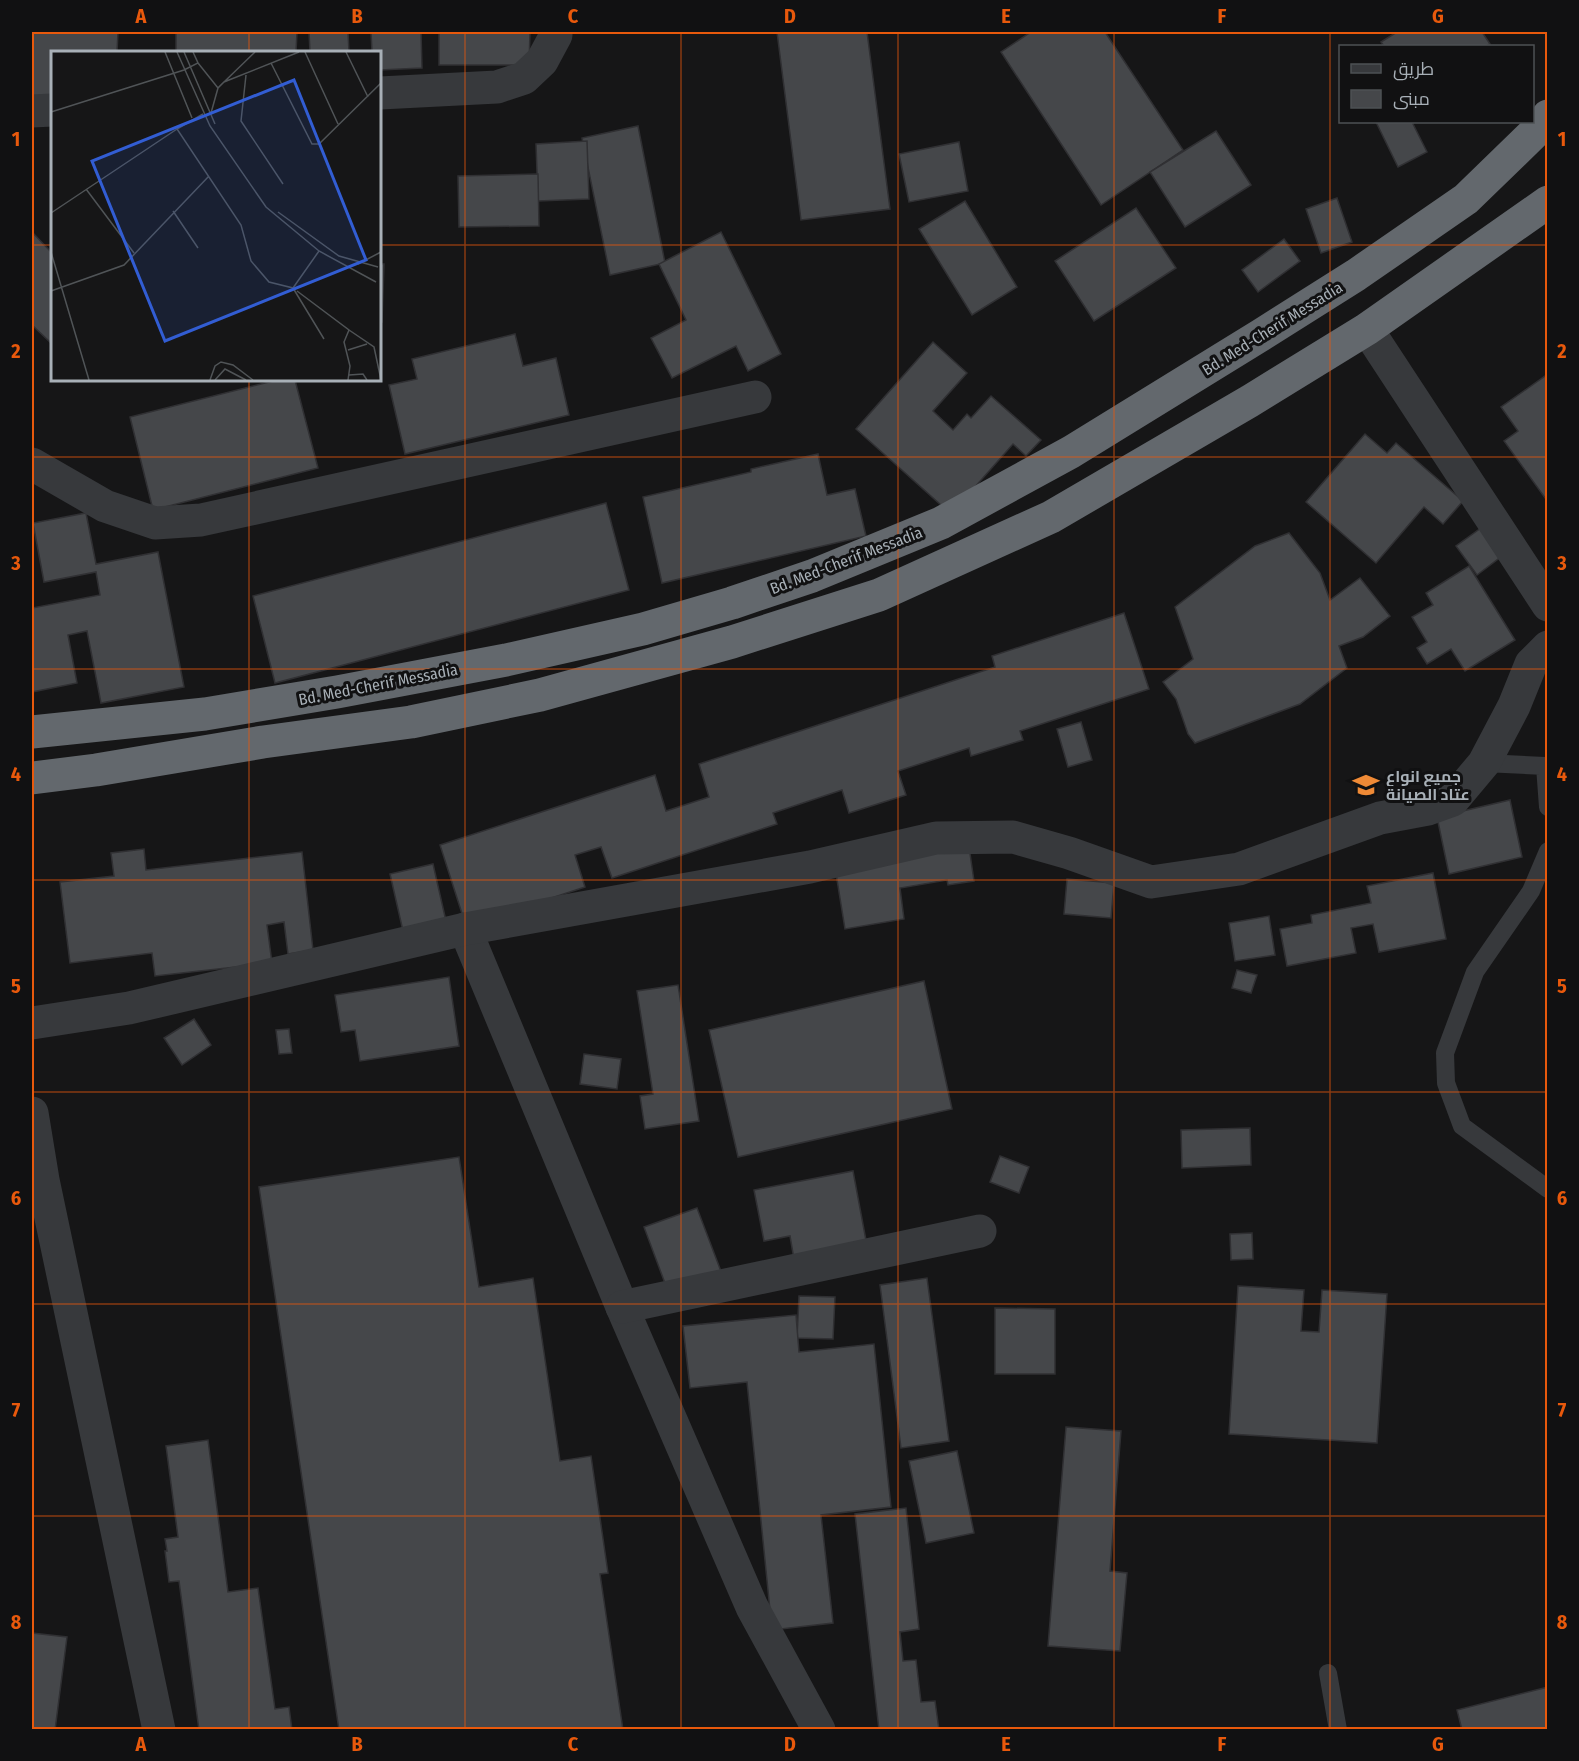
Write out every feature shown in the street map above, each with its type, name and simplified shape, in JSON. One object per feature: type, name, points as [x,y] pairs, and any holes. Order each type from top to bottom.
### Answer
[{"type":"highway","name":"Bd. Med-Cherif Messadia","points":[[32,732],[205,714],[494,662],[643,629],[732,603],[812,576],[940,523],[1071,452],[1261,335],[1356,275],[1466,199],[1548,116]]},
{"type":"highway","points":[[32,778],[96,770],[263,742],[411,722],[540,695],[732,642],[879,595],[1051,517],[1250,401],[1367,328],[1548,202]]},
{"type":"street","points":[[381,93],[497,87],[524,78],[542,61],[556,32]]},
{"type":"street","points":[[32,111],[51,110]]},
{"type":"street","points":[[1367,328],[1548,605]]},
{"type":"street","points":[[32,464],[105,507],[154,523],[201,520],[755,397]]},
{"type":"street","points":[[32,1023],[129,1008],[465,929],[810,867],[936,838],[1013,837],[1069,853],[1151,882],[1239,869],[1380,818],[1428,809],[1453,800],[1484,763],[1514,706],[1531,664],[1548,647]]},
{"type":"street","points":[[465,929],[622,1307],[752,1607],[819,1730]]},
{"type":"street","points":[[32,1113],[45,1192],[159,1730]]},
{"type":"street","points":[[622,1307],[980,1231]]},
{"type":"lane","points":[[1484,763],[1545,766],[1548,807]]},
{"type":"lane","points":[[1548,851],[1531,891],[1476,972],[1445,1053],[1446,1083],[1462,1126],[1548,1188]]},
{"type":"lane","points":[[1328,1673],[1338,1730]]},
{"type":"building","points":[[32,32],[118,32],[117,51],[51,51],[51,99],[32,97]]},
{"type":"building","points":[[176,32],[297,32],[296,51],[176,51]]},
{"type":"building","points":[[309,32],[348,32],[349,51],[310,51]]},
{"type":"building","points":[[371,32],[421,32],[422,68],[381,70],[381,51],[372,51]]},
{"type":"building","points":[[439,32],[530,32],[529,65],[439,65]]},
{"type":"building","points":[[777,32],[867,32],[890,209],[801,220]]},
{"type":"building","points":[[1031,32],[1105,32],[1183,150],[1101,205],[1001,52]]},
{"type":"building","points":[[1397,32],[1482,32],[1490,44],[1383,45],[1381,42]]},
{"type":"building","points":[[1376,123],[1412,123],[1427,152],[1398,167]]},
{"type":"building","points":[[638,126],[665,263],[610,275],[582,138]]},
{"type":"building","points":[[1216,131],[1251,185],[1185,227],[1150,172]]},
{"type":"building","points":[[587,141],[589,199],[538,201],[536,144]]},
{"type":"building","points":[[959,142],[968,191],[909,202],[899,154]]},
{"type":"building","points":[[538,174],[539,226],[459,227],[458,176]]},
{"type":"building","points":[[1337,198],[1352,242],[1321,253],[1306,209]]},
{"type":"building","points":[[965,201],[1017,287],[972,315],[919,229]]},
{"type":"building","points":[[1136,208],[1176,268],[1094,321],[1055,261]]},
{"type":"building","points":[[32,232],[51,252],[50,342],[32,325]]},
{"type":"building","points":[[721,232],[781,354],[748,371],[736,346],[672,378],[651,338],[686,320],[659,264]]},
{"type":"building","points":[[1284,239],[1300,261],[1258,292],[1242,270]]},
{"type":"building","points":[[381,264],[384,264],[382,322]]},
{"type":"building","points":[[515,334],[523,366],[556,358],[569,415],[405,454],[389,385],[417,379],[412,359]]},
{"type":"building","points":[[933,342],[967,373],[933,411],[953,430],[967,414],[971,418],[991,396],[1041,440],[1026,456],[1013,444],[951,514],[856,429]]},
{"type":"building","points":[[1548,374],[1548,502],[1504,441],[1518,431],[1501,407]]},
{"type":"building","points":[[273,381],[295,381],[318,468],[153,510],[130,417]]},
{"type":"building","points":[[1365,434],[1387,453],[1396,443],[1463,501],[1443,524],[1424,507],[1376,563],[1306,502]]},
{"type":"building","points":[[818,454],[827,495],[855,489],[866,536],[662,583],[643,497]]},
{"type":"building","points":[[606,503],[629,590],[275,683],[253,596]]},
{"type":"building","points":[[86,513],[96,564],[158,552],[184,687],[101,703],[87,631],[68,635],[77,683],[32,692],[32,608],[100,595],[96,572],[44,582],[33,523]]},
{"type":"building","points":[[1481,528],[1502,556],[1477,575],[1456,546]]},
{"type":"building","points":[[1289,533],[1320,573],[1330,600],[1360,578],[1390,616],[1363,637],[1339,646],[1347,668],[1300,704],[1195,743],[1188,734],[1176,699],[1163,682],[1193,659],[1175,607],[1255,546]]},
{"type":"building","points":[[1469,566],[1515,640],[1465,671],[1451,649],[1427,664],[1417,648],[1427,642],[1412,617],[1433,605],[1426,593]]},
{"type":"building","points":[[1124,613],[1149,689],[1020,731],[1023,740],[971,756],[969,748],[898,771],[906,795],[849,813],[842,790],[773,813],[777,824],[612,878],[601,847],[575,855],[585,887],[466,926],[440,845],[655,775],[666,811],[709,797],[699,764],[995,667],[992,656]]},
{"type":"building","points":[[1081,722],[1092,760],[1068,767],[1057,729]]},
{"type":"building","points":[[1510,800],[1522,857],[1449,874],[1437,817]]},
{"type":"building","points":[[967,833],[974,881],[948,885],[947,880],[900,888],[904,919],[845,929],[833,855]]},
{"type":"building","points":[[144,849],[146,870],[302,852],[313,950],[288,954],[284,922],[267,925],[272,963],[155,976],[152,953],[70,963],[60,882],[114,876],[111,853]]},
{"type":"building","points":[[433,864],[446,921],[403,931],[390,874]]},
{"type":"building","points":[[1433,873],[1446,939],[1379,952],[1373,924],[1351,928],[1356,953],[1287,966],[1280,929],[1312,923],[1311,915],[1371,903],[1367,886]]},
{"type":"building","points":[[1067,879],[1114,883],[1111,918],[1064,914]]},
{"type":"building","points":[[1269,916],[1275,955],[1235,961],[1229,923]]},
{"type":"building","points":[[1237,970],[1257,975],[1251,993],[1232,988]]},
{"type":"building","points":[[449,977],[459,1046],[360,1061],[355,1030],[341,1032],[335,995]]},
{"type":"building","points":[[924,981],[952,1109],[738,1157],[709,1030]]},
{"type":"building","points":[[678,985],[699,1121],[645,1129],[640,1096],[653,1094],[637,991]]},
{"type":"building","points":[[194,1019],[211,1045],[182,1065],[164,1038]]},
{"type":"building","points":[[289,1029],[292,1053],[279,1054],[276,1030]]},
{"type":"building","points":[[584,1054],[621,1059],[617,1089],[580,1084]]},
{"type":"building","points":[[1250,1128],[1251,1165],[1182,1168],[1181,1130]]},
{"type":"building","points":[[1000,1156],[1029,1167],[1019,1193],[990,1182]]},
{"type":"building","points":[[459,1157],[479,1287],[533,1278],[560,1461],[591,1456],[608,1573],[600,1574],[623,1730],[339,1730],[259,1187]]},
{"type":"building","points":[[853,1171],[868,1251],[795,1265],[790,1236],[764,1241],[754,1190]]},
{"type":"building","points":[[697,1208],[722,1274],[669,1294],[644,1227]]},
{"type":"building","points":[[1252,1233],[1253,1259],[1231,1260],[1230,1234]]},
{"type":"building","points":[[927,1278],[949,1441],[901,1448],[880,1285]]},
{"type":"building","points":[[1238,1286],[1304,1290],[1301,1331],[1319,1332],[1322,1290],[1387,1294],[1377,1443],[1229,1434]]},
{"type":"building","points":[[799,1296],[835,1297],[833,1339],[797,1338]]},
{"type":"building","points":[[995,1308],[1055,1309],[1055,1374],[995,1374]]},
{"type":"building","points":[[796,1315],[799,1352],[874,1344],[891,1507],[821,1515],[833,1623],[772,1630],[747,1382],[690,1388],[683,1326]]},
{"type":"building","points":[[1066,1427],[1121,1431],[1110,1571],[1127,1573],[1120,1651],[1048,1646]]},
{"type":"building","points":[[208,1440],[228,1592],[258,1588],[275,1709],[289,1707],[292,1730],[199,1730],[179,1581],[169,1582],[165,1551],[167,1551],[165,1539],[178,1537],[166,1446]]},
{"type":"building","points":[[957,1451],[974,1533],[926,1543],[909,1461]]},
{"type":"building","points":[[906,1508],[919,1629],[900,1632],[903,1661],[916,1660],[921,1702],[935,1701],[939,1730],[879,1730],[855,1514]]},
{"type":"building","points":[[32,1633],[67,1637],[55,1730],[32,1730]]},
{"type":"building","points":[[1548,1687],[1548,1730],[1462,1730],[1457,1710]]},
{"type":"place","name":"جميع انواع عتاد الصيانة","points":[[1366,785]]}]
